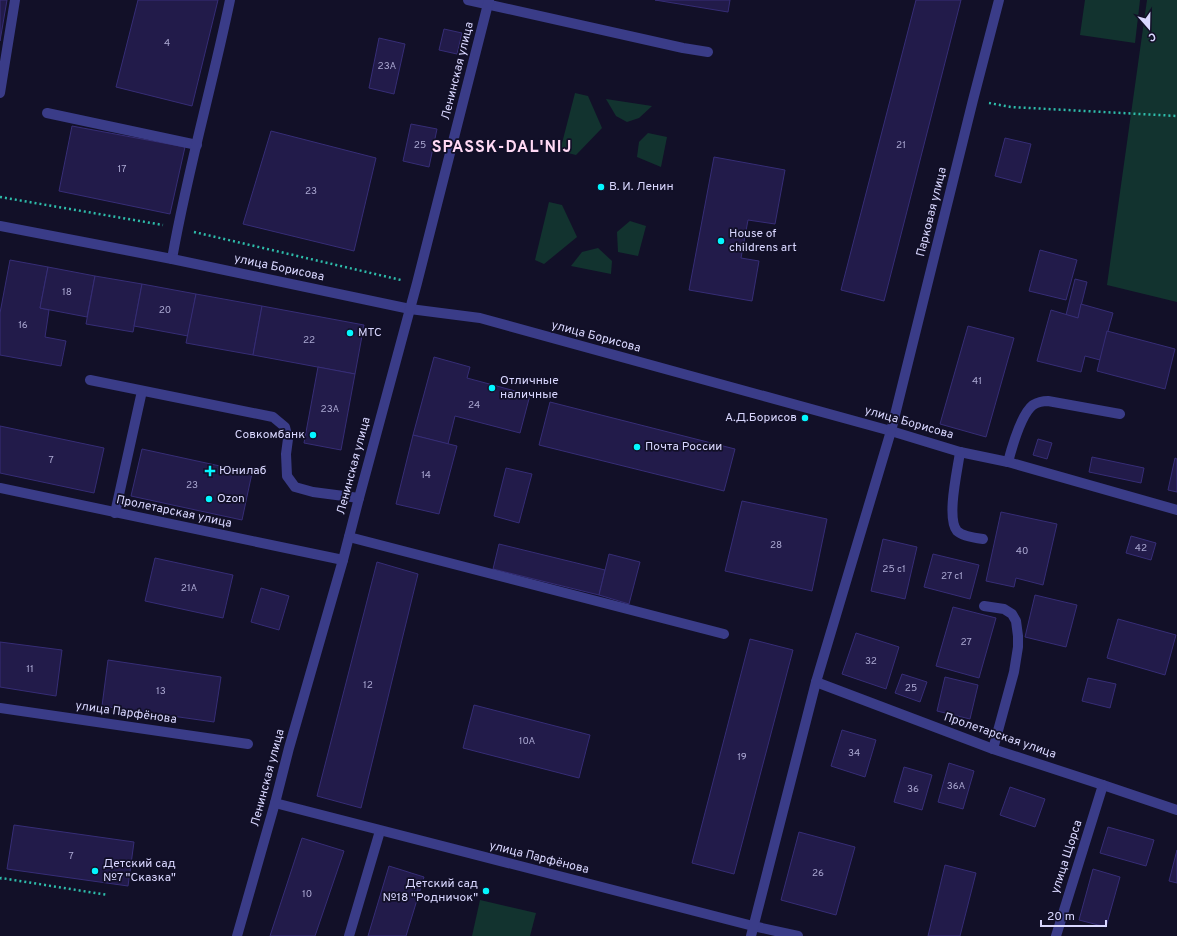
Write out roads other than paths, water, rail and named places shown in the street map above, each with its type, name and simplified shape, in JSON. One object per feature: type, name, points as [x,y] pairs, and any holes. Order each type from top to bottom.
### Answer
[{"type":"street","points":[[0,93],[15,0]]},
{"type":"street","points":[[172,259],[177,228],[230,0]]},
{"type":"street","points":[[468,0],[489,2],[683,48],[708,52]]},
{"type":"street","name":"Парковая улица","points":[[752,931],[816,682],[891,431],[999,0]]},
{"type":"street","name":"Ленинская улица","points":[[237,936],[343,560],[358,498],[417,283],[489,2]]},
{"type":"street","points":[[47,113],[197,145]]},
{"type":"street","name":"улица Борисова","points":[[0,226],[172,259],[410,309],[480,318],[891,431],[960,452],[1008,462],[1177,510]]},
{"type":"street","points":[[90,380],[273,417],[285,427],[288,439],[286,454],[287,476],[295,487],[313,492],[358,498]]},
{"type":"street","points":[[115,512],[142,391]]},
{"type":"street","points":[[1008,462],[1012,447],[1024,417],[1033,405],[1039,402],[1048,401],[1120,414]]},
{"type":"street","points":[[960,452],[952,502],[952,522],[957,531],[970,537],[983,539]]},
{"type":"street","name":"Пролетарская улица","points":[[0,488],[343,560]]},
{"type":"street","points":[[349,537],[724,634]]},
{"type":"street","points":[[984,606],[1004,609],[1012,614],[1016,621],[1018,636],[1018,647],[1014,672],[992,750]]},
{"type":"street","name":"Пролетарская улица","points":[[816,682],[992,750],[1177,810]]},
{"type":"street","name":"улица Парфёнова","points":[[0,708],[248,744]]},
{"type":"street","name":"улица Щорса","points":[[1056,936],[1103,785]]},
{"type":"street","name":"улица Парфёнова","points":[[275,803],[752,931],[798,936]]},
{"type":"street","points":[[349,936],[380,830]]},
{"type":"place","name":"В. И. Ленин","points":[[601,187]]},
{"type":"place","name":"House of childrens art","points":[[721,241]]},
{"type":"place","name":"МТС","points":[[350,333]]},
{"type":"place","name":"Отличные наличные","points":[[492,388]]},
{"type":"place","name":"А.Д.Борисов","points":[[805,418]]},
{"type":"place","name":"Совкомбанк","points":[[313,435]]},
{"type":"place","name":"Почта России","points":[[637,447]]},
{"type":"place","name":"Юнилаб","points":[[210,471]]},
{"type":"place","name":"Ozon","points":[[209,499]]},
{"type":"place","name":"Детский сад №7 \"Сказка\"","points":[[95,871]]},
{"type":"place","name":"Детский сад №18 \"Родничок\"","points":[[486,891]]},
{"type":"district","name":"SPASSK-DAL'NIJ","points":[[502,148]]}]
